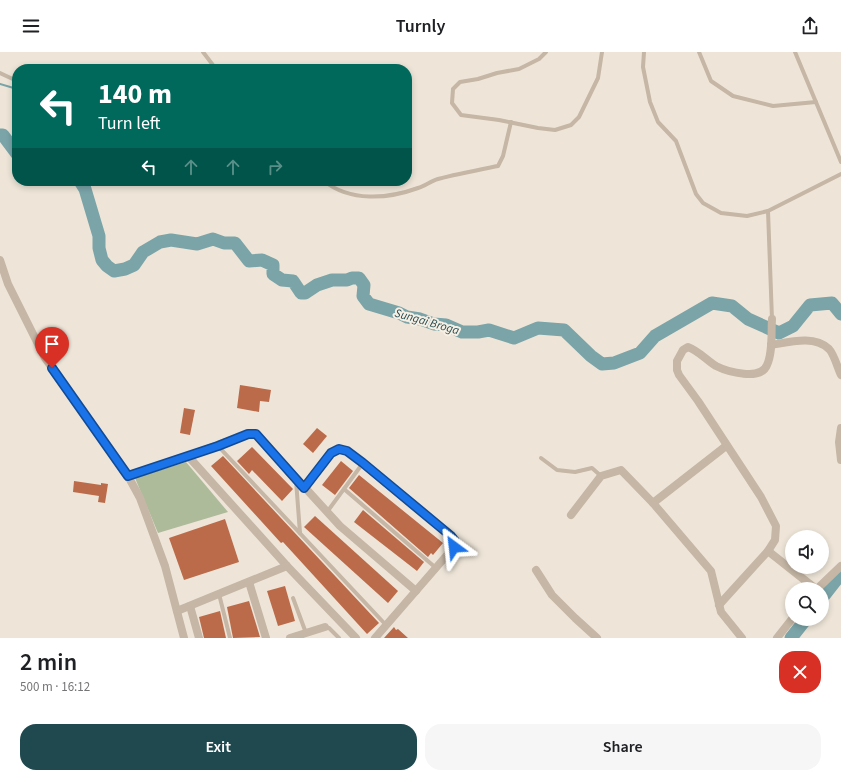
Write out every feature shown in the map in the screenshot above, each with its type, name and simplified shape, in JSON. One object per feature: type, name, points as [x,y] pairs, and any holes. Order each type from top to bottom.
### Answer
[{"type":"street","points":[[0,260],[8,284],[45,358],[128,476],[140,498],[165,566],[184,638]]},
{"type":"street","points":[[719,605],[768,551],[775,540],[776,526],[761,497],[726,446],[698,400],[679,375],[677,370],[677,361],[683,350],[688,347],[694,349],[716,366],[730,372],[749,375],[763,371],[767,366],[771,342],[772,319]]},
{"type":"street","points":[[771,342],[817,342],[830,350],[841,375]]},
{"type":"street","points":[[841,428],[839,442],[841,460]]},
{"type":"street","points":[[128,476],[218,446],[248,434],[256,434],[340,526],[416,592]]},
{"type":"street","points":[[653,503],[726,446]]},
{"type":"street","points":[[304,488],[331,453],[339,449],[347,451],[451,536],[455,541],[454,547],[376,638]]},
{"type":"street","points":[[188,456],[287,566],[356,638]]},
{"type":"street","points":[[571,515],[601,476],[621,470],[653,503],[711,571],[721,612],[742,638]]},
{"type":"street","points":[[768,551],[807,582]]},
{"type":"street","points":[[177,611],[287,566]]},
{"type":"street","points":[[824,582],[841,566]]},
{"type":"street","points":[[536,570],[552,595],[597,638]]},
{"type":"street","points":[[249,582],[266,638]]},
{"type":"street","points":[[190,606],[199,638]]},
{"type":"street","points":[[777,638],[786,626]]},
{"type":"street","points":[[290,638],[325,627]]},
{"type":"lane","points":[[203,52],[212,64]]},
{"type":"lane","points":[[546,52],[539,59],[519,69],[460,82],[454,89],[452,103],[461,115],[555,130],[571,125],[579,117],[598,78],[602,52]]},
{"type":"lane","points":[[644,52],[643,67],[650,102],[658,122],[676,141],[696,194],[703,203],[721,213],[747,216],[768,211],[841,174]]},
{"type":"lane","points":[[699,52],[711,81],[733,96],[773,106],[816,102]]},
{"type":"lane","points":[[795,52],[841,162]]},
{"type":"lane","points":[[0,73],[12,79]]},
{"type":"lane","points":[[331,186],[353,195],[380,197],[417,188],[436,180],[498,166],[504,156],[511,122]]},
{"type":"lane","points":[[768,211],[772,319]]},
{"type":"lane","points":[[218,446],[387,625]]},
{"type":"lane","points":[[541,458],[557,470],[575,472],[592,468],[601,476]]},
{"type":"lane","points":[[326,512],[363,463]]},
{"type":"lane","points":[[296,478],[300,533]]},
{"type":"lane","points":[[344,489],[436,568]]},
{"type":"lane","points":[[219,594],[230,638]]},
{"type":"lane","points":[[293,598],[306,633]]},
{"type":"lane","points":[[325,627],[329,628],[339,638]]},
{"type":"green space","points":[[186,462],[228,512],[158,533],[135,478]]},
{"type":"building","points":[[240,385],[271,390],[269,402],[260,401],[259,412],[237,408]]},
{"type":"building","points":[[184,408],[195,410],[190,435],[180,433]]},
{"type":"building","points":[[317,428],[327,436],[313,453],[303,444]]},
{"type":"building","points":[[252,447],[293,489],[282,501],[252,470],[249,474],[237,461]]},
{"type":"building","points":[[223,456],[379,623],[367,634],[211,466]]},
{"type":"building","points":[[341,461],[353,471],[335,495],[322,485]]},
{"type":"building","points":[[359,475],[443,543],[433,555],[431,553],[428,557],[349,488]]},
{"type":"building","points":[[74,481],[101,485],[101,483],[108,484],[105,503],[98,502],[99,496],[73,492]]},
{"type":"building","points":[[363,510],[424,562],[417,571],[354,522]]},
{"type":"building","points":[[315,516],[398,591],[388,603],[304,527]]},
{"type":"building","points":[[225,519],[239,562],[184,580],[169,538]]},
{"type":"building","points":[[285,586],[295,621],[278,626],[267,591]]},
{"type":"building","points":[[249,601],[260,637],[233,638],[227,607]]},
{"type":"building","points":[[220,611],[226,638],[204,638],[199,617]]},
{"type":"building","points":[[394,627],[396,630],[398,629],[408,638],[384,638]]},
{"type":"waterway","points":[[0,84],[12,88]]},
{"type":"waterway","name":"Sungai Broga","points":[[0,135],[3,135],[12,147]]},
{"type":"waterway","name":"Sungai Broga","points":[[83,186],[99,236],[99,248],[102,260],[114,271],[125,269],[134,265],[143,252],[160,242],[171,240],[197,244],[213,239],[224,243],[235,243],[249,261],[262,260],[273,265],[273,274],[282,280],[293,281],[301,293],[305,293],[317,285],[332,280],[359,278],[364,285],[363,296],[369,304],[407,317],[420,319],[434,324],[446,325],[462,332],[489,330],[514,338],[538,328],[564,330],[591,356],[602,364],[614,363],[640,353],[655,336],[712,303],[732,306],[748,319],[779,333],[793,326],[810,305],[832,303],[841,314]]},
{"type":"waterway","points":[[829,589],[836,580],[841,577]]},
{"type":"waterway","points":[[791,638],[800,626]]},
{"type":"route","points":[[52,368],[128,476],[218,446],[248,434],[256,434],[304,488],[331,453],[339,449],[347,451],[363,463],[451,536],[455,541],[454,547]]}]
